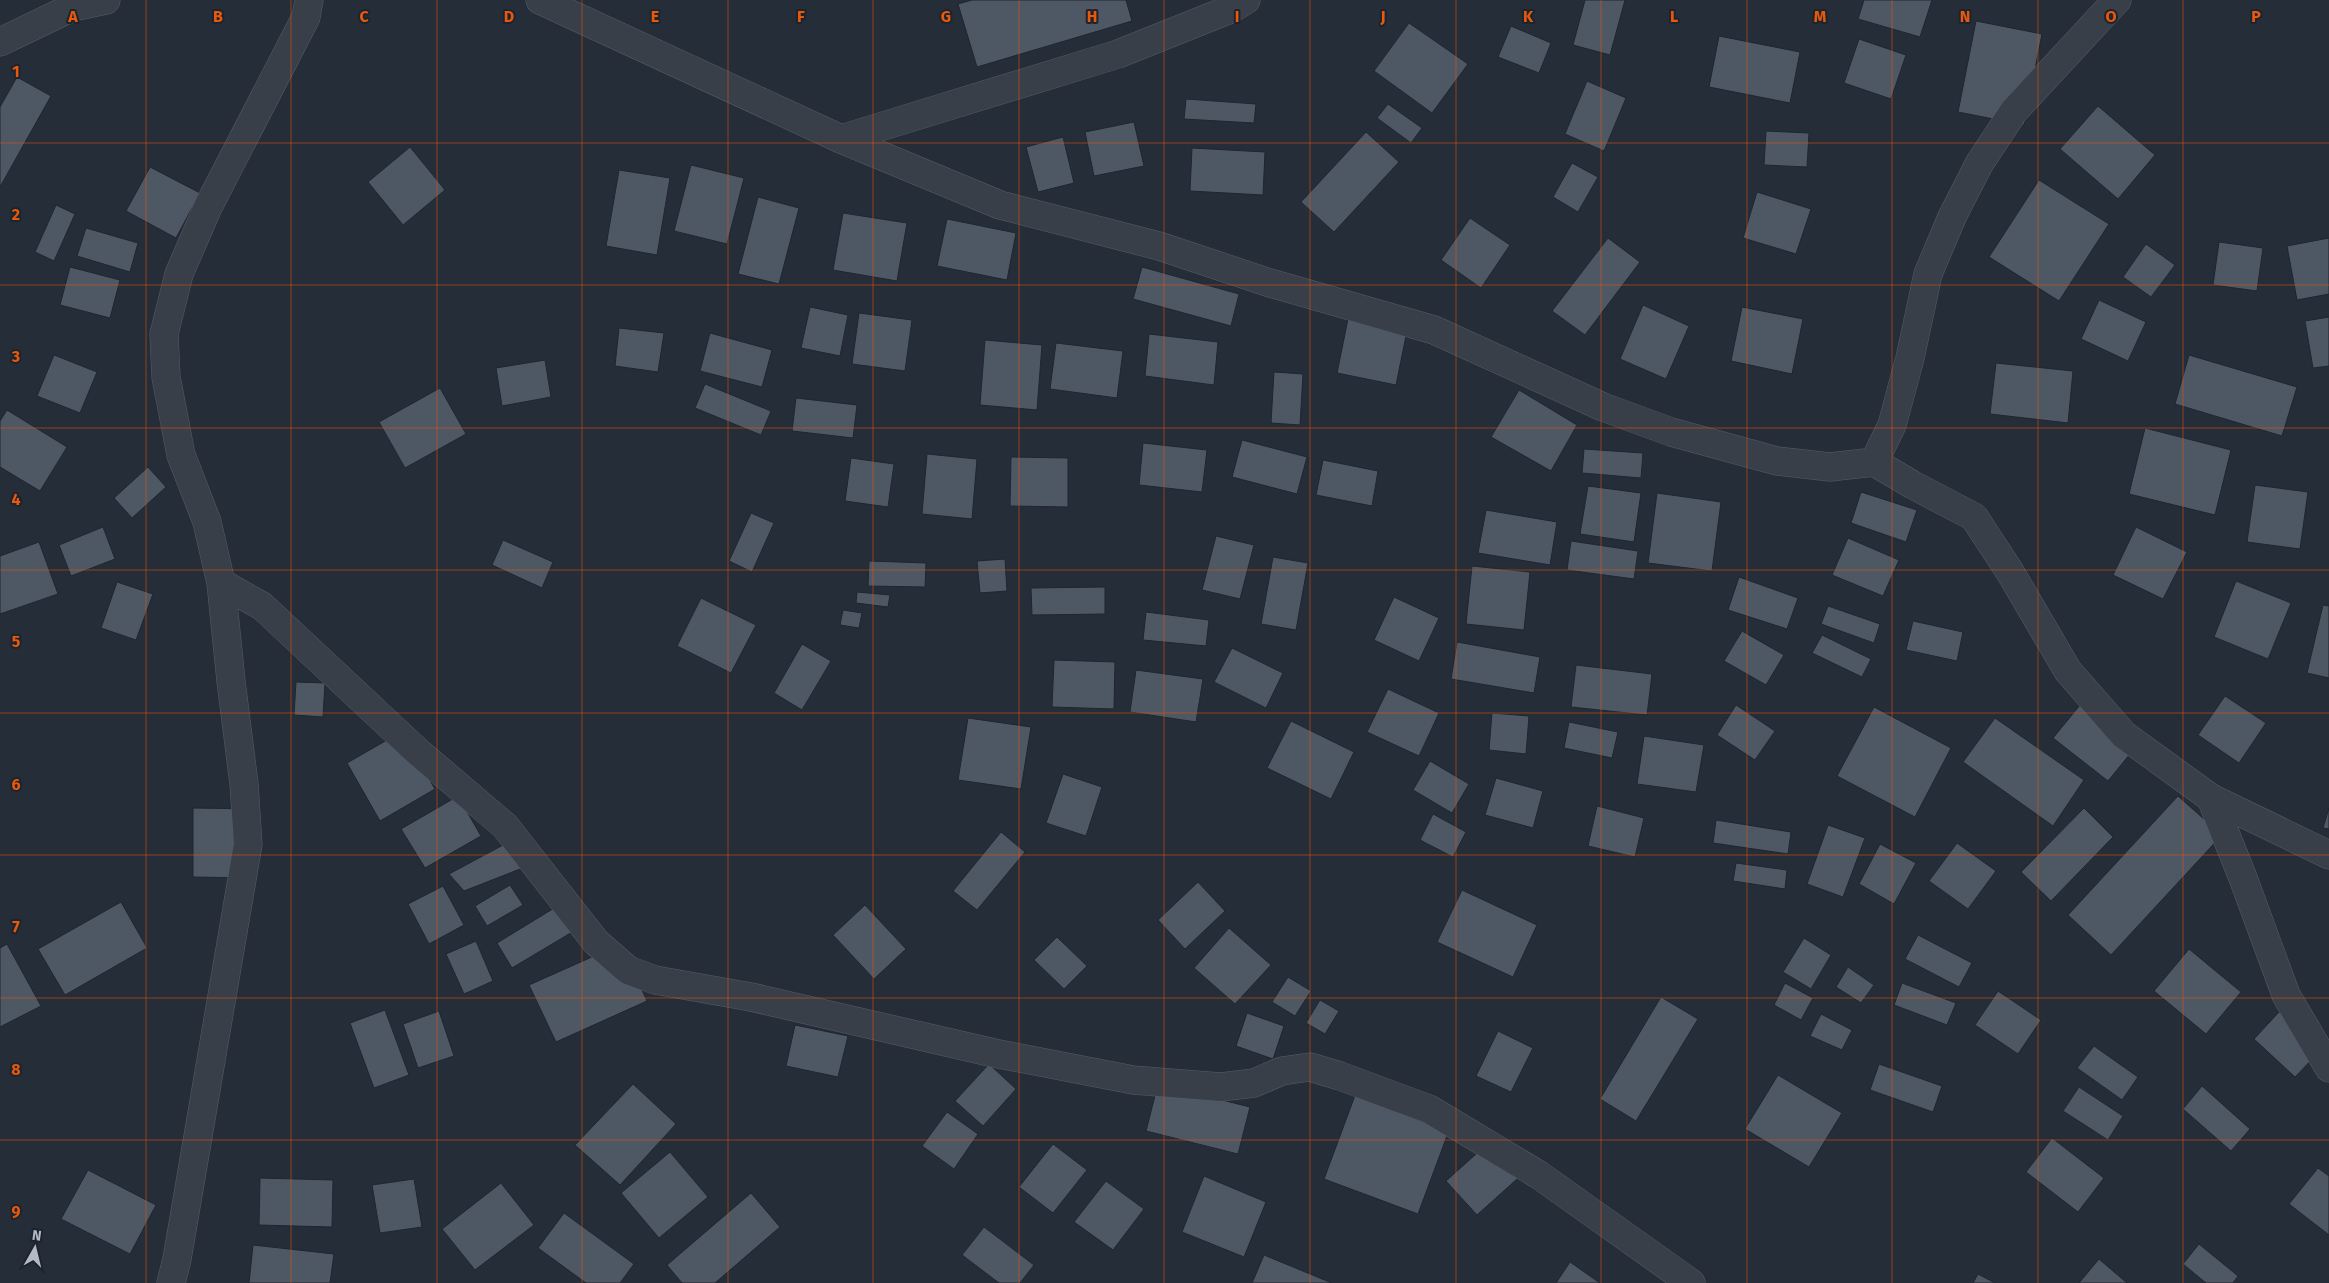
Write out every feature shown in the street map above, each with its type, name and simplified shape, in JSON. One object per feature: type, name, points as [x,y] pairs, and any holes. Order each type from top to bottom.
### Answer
[{"type":"street","points":[[0,42],[72,7],[106,0]]},
{"type":"street","points":[[171,1283],[177,1259],[248,844],[244,784],[221,583],[206,522],[181,455],[166,377],[164,334],[179,274],[208,208],[306,17],[309,0]]},
{"type":"street","points":[[540,0],[841,140],[1000,205],[1160,246],[1270,283],[1434,330],[1604,407],[1671,432],[1776,461],[1830,467],[1874,462],[1913,485],[1974,516],[2010,572],[2068,671],[2124,735],[2211,798],[2329,855]]},
{"type":"street","points":[[841,140],[1118,54],[1234,8],[1246,0]]},
{"type":"street","points":[[1874,462],[1892,425],[1910,358],[1928,274],[1952,217],[1979,164],[2014,111],[2117,0]]},
{"type":"street","points":[[221,583],[262,606],[417,750],[505,826],[596,942],[628,970],[655,980],[751,997],[994,1053],[1133,1080],[1221,1088],[1254,1083],[1282,1071],[1310,1068],[1340,1076],[1437,1114],[1539,1175],[1691,1283]]},
{"type":"street","points":[[2211,798],[2286,994],[2329,1068]]},
{"type":"building","points":[[972,0],[1126,0],[1132,21],[977,67],[958,4]]},
{"type":"building","points":[[1585,0],[1625,0],[1610,55],[1573,45]]},
{"type":"building","points":[[1864,0],[1932,0],[1920,37],[1858,19]]},
{"type":"building","points":[[1976,21],[2042,34],[2024,125],[1958,112]]},
{"type":"building","points":[[1409,23],[1468,64],[1432,113],[1374,71]]},
{"type":"building","points":[[1511,26],[1551,43],[1539,73],[1498,57]]},
{"type":"building","points":[[1719,36],[1800,52],[1790,103],[1709,87]]},
{"type":"building","points":[[1859,39],[1906,55],[1891,99],[1844,83]]},
{"type":"building","points":[[17,77],[51,96],[0,187],[0,107]]},
{"type":"building","points":[[1587,81],[1626,98],[1604,151],[1565,134]]},
{"type":"building","points":[[1186,99],[1256,104],[1254,123],[1184,119]]},
{"type":"building","points":[[1388,104],[1422,128],[1411,143],[1377,118]]},
{"type":"building","points":[[2098,106],[2155,155],[2118,199],[2060,149]]},
{"type":"building","points":[[1134,122],[1144,166],[1094,176],[1085,132]]},
{"type":"building","points":[[1766,131],[1809,133],[1807,167],[1764,165]]},
{"type":"building","points":[[1366,132],[1399,162],[1334,232],[1301,202]]},
{"type":"building","points":[[1063,137],[1074,183],[1038,192],[1026,147]]},
{"type":"building","points":[[410,147],[445,190],[403,225],[368,182]]},
{"type":"building","points":[[1192,148],[1265,152],[1263,195],[1190,191]]},
{"type":"building","points":[[1572,163],[1598,177],[1578,212],[1553,197]]},
{"type":"building","points":[[691,165],[744,178],[727,244],[674,231]]},
{"type":"building","points":[[150,167],[200,193],[176,238],[126,211]]},
{"type":"building","points":[[619,170],[670,178],[657,255],[606,246]]},
{"type":"building","points":[[2039,180],[2109,224],[2059,301],[1989,257]]},
{"type":"building","points":[[1757,192],[1811,209],[1796,254],[1743,238]]},
{"type":"building","points":[[758,197],[799,208],[779,284],[738,274]]},
{"type":"building","points":[[56,205],[75,214],[54,261],[35,252]]},
{"type":"building","points":[[843,213],[907,223],[897,281],[833,270]]},
{"type":"building","points":[[1470,218],[1510,245],[1481,288],[1441,260]]},
{"type":"building","points":[[947,219],[1016,233],[1007,280],[937,266]]},
{"type":"building","points":[[86,228],[138,243],[130,272],[77,256]]},
{"type":"building","points":[[1608,238],[1640,262],[1585,335],[1552,311]]},
{"type":"building","points":[[2329,238],[2329,294],[2297,300],[2287,246]]},
{"type":"building","points":[[2219,242],[2263,248],[2257,291],[2213,285]]},
{"type":"building","points":[[2146,244],[2175,265],[2151,297],[2123,277]]},
{"type":"building","points":[[70,267],[120,280],[110,318],[60,305]]},
{"type":"building","points":[[1142,267],[1239,294],[1231,326],[1133,299]]},
{"type":"building","points":[[2099,300],[2146,322],[2128,361],[2081,339]]},
{"type":"building","points":[[1643,305],[1689,326],[1666,379],[1620,359]]},
{"type":"building","points":[[810,307],[848,315],[840,356],[801,348]]},
{"type":"building","points":[[1742,307],[1803,319],[1792,374],[1731,361]]},
{"type":"building","points":[[859,313],[912,320],[905,371],[852,364]]},
{"type":"building","points":[[2329,317],[2329,366],[2313,368],[2305,321]]},
{"type":"building","points":[[1348,319],[1407,331],[1396,385],[1337,373]]},
{"type":"building","points":[[619,328],[664,333],[658,372],[615,366]]},
{"type":"building","points":[[710,333],[772,350],[762,387],[700,371]]},
{"type":"building","points":[[1149,334],[1218,342],[1214,385],[1145,376]]},
{"type":"building","points":[[985,340],[1042,345],[1037,410],[980,405]]},
{"type":"building","points":[[1056,343],[1123,351],[1117,398],[1050,389]]},
{"type":"building","points":[[54,355],[97,372],[80,413],[37,396]]},
{"type":"building","points":[[2189,355],[2297,387],[2282,436],[2175,404]]},
{"type":"building","points":[[545,360],[551,397],[502,406],[496,368]]},
{"type":"building","points":[[1996,363],[2073,371],[2068,423],[1990,414]]},
{"type":"building","points":[[1274,372],[1303,374],[1300,425],[1271,423]]},
{"type":"building","points":[[705,384],[771,411],[761,435],[695,408]]},
{"type":"building","points":[[440,388],[466,434],[405,468],[379,422]]},
{"type":"building","points":[[1519,390],[1577,425],[1551,471],[1491,437]]},
{"type":"building","points":[[796,398],[857,405],[853,438],[792,431]]},
{"type":"building","points":[[7,410],[67,447],[40,491],[0,467],[0,421]]},
{"type":"building","points":[[2145,428],[2231,450],[2215,515],[2129,494]]},
{"type":"building","points":[[1242,440],[1307,457],[1297,494],[1232,477]]},
{"type":"building","points":[[1143,443],[1207,450],[1202,492],[1139,485]]},
{"type":"building","points":[[1584,449],[1643,453],[1641,478],[1582,473]]},
{"type":"building","points":[[927,454],[977,459],[972,519],[922,514]]},
{"type":"building","points":[[1011,457],[1068,458],[1068,507],[1010,506]]},
{"type":"building","points":[[851,458],[894,464],[888,507],[845,501]]},
{"type":"building","points":[[1323,460],[1378,471],[1372,506],[1316,495]]},
{"type":"building","points":[[148,467],[166,487],[132,518],[114,498]]},
{"type":"building","points":[[2255,485],[2308,492],[2300,549],[2247,542]]},
{"type":"building","points":[[1588,486],[1641,493],[1634,542],[1580,534]]},
{"type":"building","points":[[1861,492],[1917,510],[1906,542],[1851,523]]},
{"type":"building","points":[[1657,493],[1721,502],[1712,571],[1648,563]]},
{"type":"building","points":[[1486,510],[1557,522],[1550,565],[1478,553]]},
{"type":"building","points":[[751,513],[774,523],[752,572],[729,561]]},
{"type":"building","points":[[103,527],[115,559],[71,576],[59,545]]},
{"type":"building","points":[[2136,527],[2187,552],[2163,599],[2113,575]]},
{"type":"building","points":[[1216,536],[1254,545],[1240,599],[1202,590]]},
{"type":"building","points":[[1848,538],[1899,560],[1883,596],[1832,575]]},
{"type":"building","points":[[503,540],[553,562],[542,588],[492,565]]},
{"type":"building","points":[[1571,541],[1638,551],[1634,579],[1567,570]]},
{"type":"building","points":[[39,542],[58,594],[0,614],[0,556]]},
{"type":"building","points":[[1273,557],[1308,563],[1296,630],[1261,624]]},
{"type":"building","points":[[1005,559],[1007,591],[980,593],[977,561]]},
{"type":"building","points":[[869,561],[926,563],[925,587],[868,586]]},
{"type":"building","points":[[1472,566],[1530,572],[1524,630],[1466,624]]},
{"type":"building","points":[[1739,577],[1798,598],[1787,629],[1728,610]]},
{"type":"building","points":[[2236,581],[2291,603],[2268,659],[2214,637]]},
{"type":"building","points":[[117,582],[153,594],[136,640],[101,628]]},
{"type":"building","points":[[1105,587],[1105,614],[1032,615],[1031,588]]},
{"type":"building","points":[[857,592],[890,595],[888,607],[856,603]]},
{"type":"building","points":[[1394,597],[1439,618],[1419,661],[1374,640]]},
{"type":"building","points":[[701,598],[756,625],[731,673],[677,646]]},
{"type":"building","points":[[2323,605],[2329,606],[2329,678],[2307,673]]},
{"type":"building","points":[[1828,606],[1880,624],[1874,643],[1821,624]]},
{"type":"building","points":[[843,610],[862,613],[859,628],[840,625]]},
{"type":"building","points":[[1146,612],[1209,620],[1206,646],[1143,640]]},
{"type":"building","points":[[1913,621],[1963,632],[1957,661],[1906,650]]},
{"type":"building","points":[[1742,631],[1784,655],[1766,685],[1724,661]]},
{"type":"building","points":[[1822,635],[1871,659],[1862,677],[1812,653]]},
{"type":"building","points":[[1457,642],[1540,657],[1534,693],[1451,679]]},
{"type":"building","points":[[802,644],[831,661],[802,710],[774,693]]},
{"type":"building","points":[[1232,648],[1283,673],[1266,708],[1214,682]]},
{"type":"building","points":[[1054,660],[1115,662],[1114,709],[1052,707]]},
{"type":"building","points":[[1576,665],[1652,674],[1647,715],[1571,707]]},
{"type":"building","points":[[1136,670],[1203,679],[1196,722],[1130,712]]},
{"type":"building","points":[[296,682],[325,683],[323,717],[294,715]]},
{"type":"building","points":[[1388,689],[1439,713],[1419,756],[1367,732]]},
{"type":"building","points":[[2225,696],[2266,723],[2239,763],[2198,735]]},
{"type":"building","points":[[2085,699],[2139,743],[2108,781],[2053,738]]},
{"type":"building","points":[[1736,705],[1775,731],[1755,760],[1717,735]]},
{"type":"building","points":[[1874,707],[1951,748],[1915,817],[1837,776]]},
{"type":"building","points":[[1492,713],[1529,716],[1526,754],[1489,750]]},
{"type":"building","points":[[968,718],[1031,727],[1021,789],[958,780]]},
{"type":"building","points":[[1995,718],[2084,780],[2053,826],[1963,762]]},
{"type":"building","points":[[1291,721],[1354,752],[1331,799],[1267,768]]},
{"type":"building","points":[[1569,722],[1618,732],[1612,758],[1564,748]]},
{"type":"building","points":[[401,732],[435,789],[380,821],[347,763]]},
{"type":"building","points":[[1644,736],[1704,745],[1696,792],[1637,784]]},
{"type":"building","points":[[1430,761],[1469,784],[1452,813],[1413,790]]},
{"type":"building","points":[[1063,774],[1102,787],[1086,836],[1046,823]]},
{"type":"building","points":[[1496,778],[1543,791],[1533,828],[1485,815]]},
{"type":"building","points":[[458,796],[481,836],[425,868],[401,829]]},
{"type":"building","points":[[2178,796],[2222,835],[2111,955],[2068,915]]},
{"type":"building","points":[[1597,806],[1644,818],[1635,857],[1588,846]]},
{"type":"building","points":[[193,808],[256,809],[255,878],[193,877]]},
{"type":"building","points":[[2084,808],[2113,837],[2051,901],[2021,872]]},
{"type":"building","points":[[2329,808],[2329,829],[2323,828]]},
{"type":"building","points":[[1433,814],[1466,832],[1453,857],[1420,840]]},
{"type":"building","points":[[1716,820],[1791,832],[1788,854],[1713,843]]},
{"type":"building","points":[[1828,825],[1865,838],[1843,897],[1807,884]]},
{"type":"building","points":[[1001,832],[1025,852],[977,910],[953,891]]},
{"type":"building","points":[[520,836],[538,862],[464,891],[449,874]]},
{"type":"building","points":[[1957,843],[1996,871],[1968,909],[1929,881]]},
{"type":"building","points":[[1880,844],[1916,863],[1894,904],[1859,884]]},
{"type":"building","points":[[1736,863],[1787,870],[1785,889],[1733,881]]},
{"type":"building","points":[[1198,882],[1225,911],[1185,949],[1158,920]]},
{"type":"building","points":[[510,885],[523,905],[487,926],[475,906]]},
{"type":"building","points":[[443,886],[464,925],[429,944],[408,904]]},
{"type":"building","points":[[1462,890],[1537,925],[1513,977],[1437,942]]},
{"type":"building","points":[[569,899],[584,925],[512,968],[497,943]]},
{"type":"building","points":[[121,902],[147,948],[65,995],[38,949]]},
{"type":"building","points":[[865,905],[906,949],[874,979],[833,935]]},
{"type":"building","points":[[1229,928],[1271,965],[1235,1004],[1194,968]]},
{"type":"building","points":[[1918,935],[1972,963],[1959,987],[1905,959]]},
{"type":"building","points":[[1057,937],[1087,966],[1064,989],[1034,960]]},
{"type":"building","points":[[1804,938],[1831,955],[1811,989],[1783,972]]},
{"type":"building","points":[[476,941],[493,981],[464,994],[446,954]]},
{"type":"building","points":[[7,944],[41,1006],[0,1027],[0,948]]},
{"type":"building","points":[[621,944],[647,1001],[556,1042],[529,985]]},
{"type":"building","points":[[2189,949],[2241,992],[2206,1034],[2154,991]]},
{"type":"building","points":[[1848,967],[1874,985],[1861,1003],[1836,987]]},
{"type":"building","points":[[1288,977],[1311,991],[1295,1016],[1272,1002]]},
{"type":"building","points":[[1785,983],[1813,998],[1801,1020],[1774,1005]]},
{"type":"building","points":[[1902,983],[1956,1003],[1947,1025],[1894,1005]]},
{"type":"building","points":[[1998,991],[2041,1020],[2018,1054],[1975,1025]]},
{"type":"building","points":[[1661,997],[1698,1019],[1636,1121],[1600,1099]]},
{"type":"building","points":[[1320,1000],[1339,1011],[1325,1034],[1306,1023]]},
{"type":"building","points":[[385,1010],[409,1075],[374,1088],[350,1023]]},
{"type":"building","points":[[439,1011],[454,1056],[418,1068],[403,1024]]},
{"type":"building","points":[[2279,1012],[2321,1050],[2295,1077],[2254,1039]]},
{"type":"building","points":[[1247,1013],[1284,1026],[1273,1059],[1236,1046]]},
{"type":"building","points":[[1821,1014],[1852,1030],[1842,1050],[1810,1036]]},
{"type":"building","points":[[795,1025],[848,1036],[838,1077],[786,1066]]},
{"type":"building","points":[[1498,1031],[1533,1048],[1511,1092],[1476,1076]]},
{"type":"building","points":[[2094,1046],[2138,1077],[2122,1100],[2077,1068]]},
{"type":"building","points":[[989,1064],[1016,1089],[983,1126],[955,1101]]},
{"type":"building","points":[[1879,1064],[1942,1086],[1933,1112],[1870,1090]]},
{"type":"building","points":[[1778,1075],[1842,1113],[1809,1167],[1745,1129]]},
{"type":"building","points":[[1360,1082],[1454,1117],[1418,1214],[1324,1179]]},
{"type":"building","points":[[633,1084],[676,1124],[620,1185],[575,1145]]},
{"type":"building","points":[[1158,1084],[1250,1107],[1238,1154],[1146,1131]]},
{"type":"building","points":[[2202,1086],[2250,1129],[2231,1151],[2183,1109]]},
{"type":"building","points":[[2079,1087],[2123,1116],[2108,1140],[2063,1111]]},
{"type":"building","points":[[947,1112],[978,1134],[954,1169],[922,1146]]},
{"type":"building","points":[[1495,1137],[1526,1171],[1477,1215],[1446,1181]]},
{"type":"building","points":[[2052,1138],[2104,1178],[2078,1212],[2026,1172]]},
{"type":"building","points":[[1053,1144],[1087,1170],[1053,1213],[1019,1187]]},
{"type":"building","points":[[670,1152],[708,1197],[659,1238],[621,1193]]},
{"type":"building","points":[[2318,1168],[2329,1176],[2329,1235],[2289,1204]]},
{"type":"building","points":[[88,1170],[156,1205],[130,1254],[61,1219]]},
{"type":"building","points":[[1204,1176],[1266,1202],[1244,1257],[1182,1232]]},
{"type":"building","points":[[260,1178],[333,1180],[332,1227],[259,1225]]},
{"type":"building","points":[[414,1179],[422,1227],[380,1233],[372,1185]]},
{"type":"building","points":[[1106,1181],[1144,1209],[1113,1250],[1074,1222]]},
{"type":"building","points":[[501,1183],[534,1225],[475,1270],[442,1229]]},
{"type":"building","points":[[751,1193],[780,1227],[715,1283],[682,1283],[667,1265]]},
{"type":"building","points":[[564,1213],[634,1264],[620,1283],[586,1283],[538,1248]]},
{"type":"building","points":[[984,1227],[1034,1265],[1020,1283],[999,1283],[962,1255]]},
{"type":"building","points":[[2199,1244],[2238,1276],[2233,1283],[2206,1283],[2183,1264]]},
{"type":"building","points":[[253,1245],[334,1254],[330,1283],[249,1283]]},
{"type":"building","points":[[1264,1255],[1332,1283],[1252,1283]]},
{"type":"building","points":[[2099,1259],[2127,1283],[2079,1283]]},
{"type":"building","points":[[1570,1262],[1600,1283],[1556,1283]]},
{"type":"building","points":[[1978,1274],[1995,1283],[1973,1283]]}]
